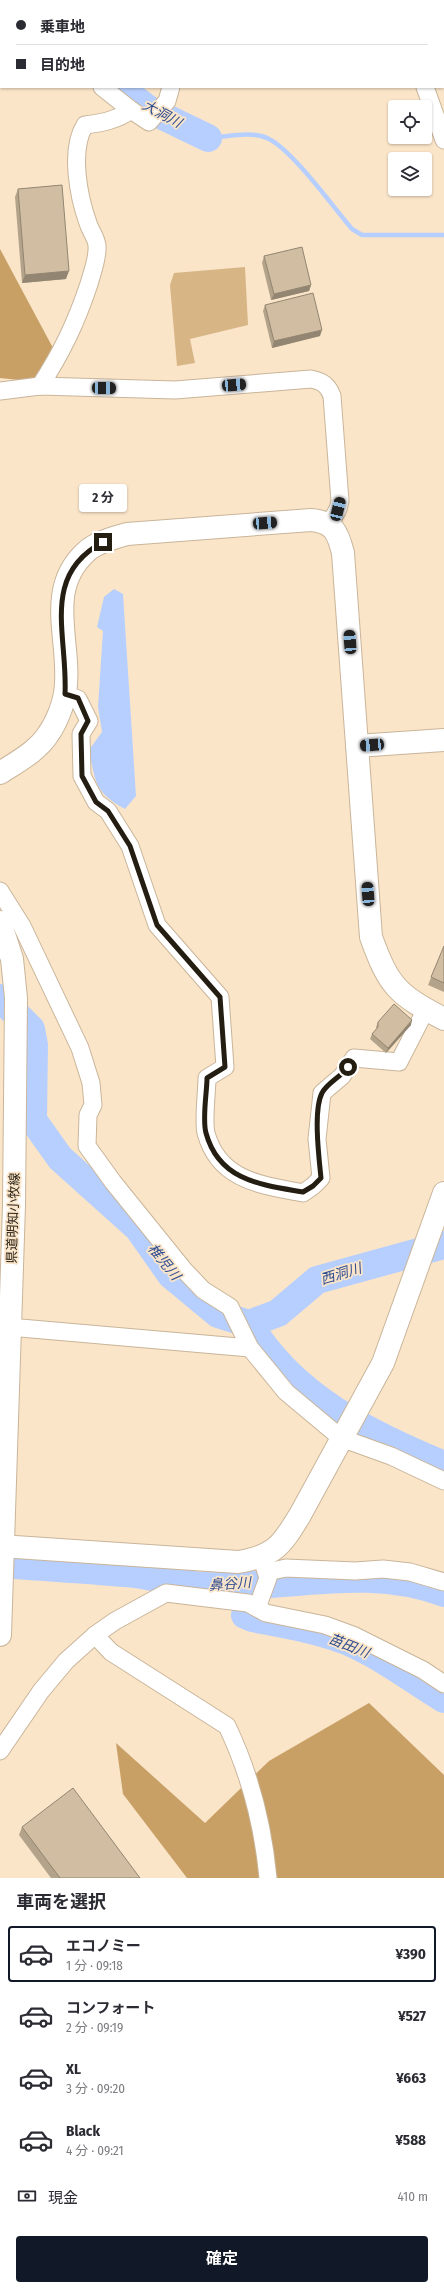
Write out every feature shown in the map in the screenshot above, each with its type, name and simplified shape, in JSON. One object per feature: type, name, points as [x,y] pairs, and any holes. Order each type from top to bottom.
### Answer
[{"type":"street","points":[[103,88],[149,122],[167,101],[171,88]]},
{"type":"street","points":[[425,88],[444,140]]},
{"type":"street","points":[[40,386],[61,354],[76,322],[92,273],[97,245],[78,191],[78,150],[82,130],[85,125],[114,120],[131,110]]},
{"type":"street","points":[[0,392],[40,386],[175,390],[311,379],[319,381],[329,389],[332,396],[340,501],[329,525]]},
{"type":"street","points":[[0,773],[32,752],[49,733],[65,694],[61,599],[68,575],[86,551],[103,542],[127,534],[311,520],[321,521],[329,525],[338,535],[343,553],[371,937],[382,968],[397,989],[414,1003],[435,1014],[399,1062],[354,1058],[342,1076],[322,1093],[318,1139],[321,1178],[313,1186],[303,1192],[257,1184],[238,1176],[218,1159],[206,1132],[207,1078],[225,1067],[220,997],[157,925],[130,846],[108,811],[96,802],[82,776],[81,734],[88,721],[78,698],[65,694]]},
{"type":"street","points":[[357,746],[444,740]]},
{"type":"street","points":[[0,892],[22,926],[80,1048],[91,1083],[93,1105],[88,1115],[87,1146],[184,1270],[203,1290],[230,1307],[250,1348],[286,1392],[344,1434],[444,1481]]},
{"type":"street","name":"県道明知小牧線","points":[[0,922],[12,959],[16,998],[14,1198],[1,1546],[0,1635]]},
{"type":"street","points":[[0,1751],[51,1679],[66,1661],[95,1635],[115,1621],[166,1593],[248,1603],[263,1582],[275,1550],[287,1537],[383,1363],[444,1193]]},
{"type":"street","points":[[9,1327],[250,1348]]},
{"type":"street","points":[[1,1546],[238,1562],[263,1582],[266,1614],[325,1625],[355,1636],[423,1670],[444,1684]]},
{"type":"street","points":[[263,1582],[286,1568],[355,1571],[382,1569],[410,1572],[444,1582]]},
{"type":"street","points":[[95,1635],[111,1652],[227,1726],[236,1745],[256,1800],[268,1878]]},
{"type":"shaded area","points":[[0,249],[53,348],[38,382],[0,378]]},
{"type":"shaded area","points":[[245,267],[248,325],[190,339],[195,363],[177,366],[170,285],[174,273]]},
{"type":"shaded area","points":[[369,1703],[444,1775],[444,1878],[187,1878],[123,1794],[116,1743],[205,1823],[269,1761]]},
{"type":"water","points":[[114,589],[123,594],[136,796],[125,809],[107,797],[98,786],[93,771],[89,750],[102,732],[98,707],[103,631],[97,627],[104,597]]},
{"type":"building","points":[[62,185],[69,271],[25,275],[18,189]]},
{"type":"building","points":[[302,247],[311,285],[274,294],[264,256]]},
{"type":"building","points":[[313,293],[322,330],[274,341],[265,305]]},
{"type":"building","points":[[444,946],[444,983],[431,977]]},
{"type":"building","points":[[394,1004],[412,1020],[388,1048],[372,1034],[378,1027],[378,1022]]},
{"type":"building","points":[[73,1788],[140,1878],[60,1878],[22,1827]]},
{"type":"waterway","name":"大洞川","points":[[120,88],[148,109],[208,138]]},
{"type":"waterway","points":[[208,138],[247,134],[262,136],[279,145],[301,167],[352,229],[362,235],[444,235]]},
{"type":"waterway","name":"椎児川","points":[[0,998],[31,1029],[34,1045],[33,1120],[60,1158],[138,1228],[171,1275],[218,1314],[249,1324],[267,1350],[288,1373],[334,1410],[387,1439],[444,1465]]},
{"type":"waterway","name":"西洞川","points":[[249,1324],[278,1313],[317,1280],[444,1245]]},
{"type":"waterway","name":"鼻谷川","points":[[15,1565],[136,1574],[204,1586],[265,1585],[355,1579],[385,1580],[414,1584],[444,1593]]},
{"type":"waterway","name":"苗田川","points":[[245,1615],[252,1618],[310,1630],[344,1640],[370,1652],[444,1699]]},
{"type":"route","points":[[103,542],[86,551],[68,575],[61,599],[66,679],[65,694],[78,698],[88,721],[81,734],[82,776],[96,802],[108,811],[130,846],[147,900],[157,925],[220,997],[225,1067],[207,1078],[206,1132],[218,1159],[238,1176],[257,1184],[303,1192],[313,1186],[321,1178],[318,1139],[319,1101],[327,1086],[342,1076],[348,1067]]}]
